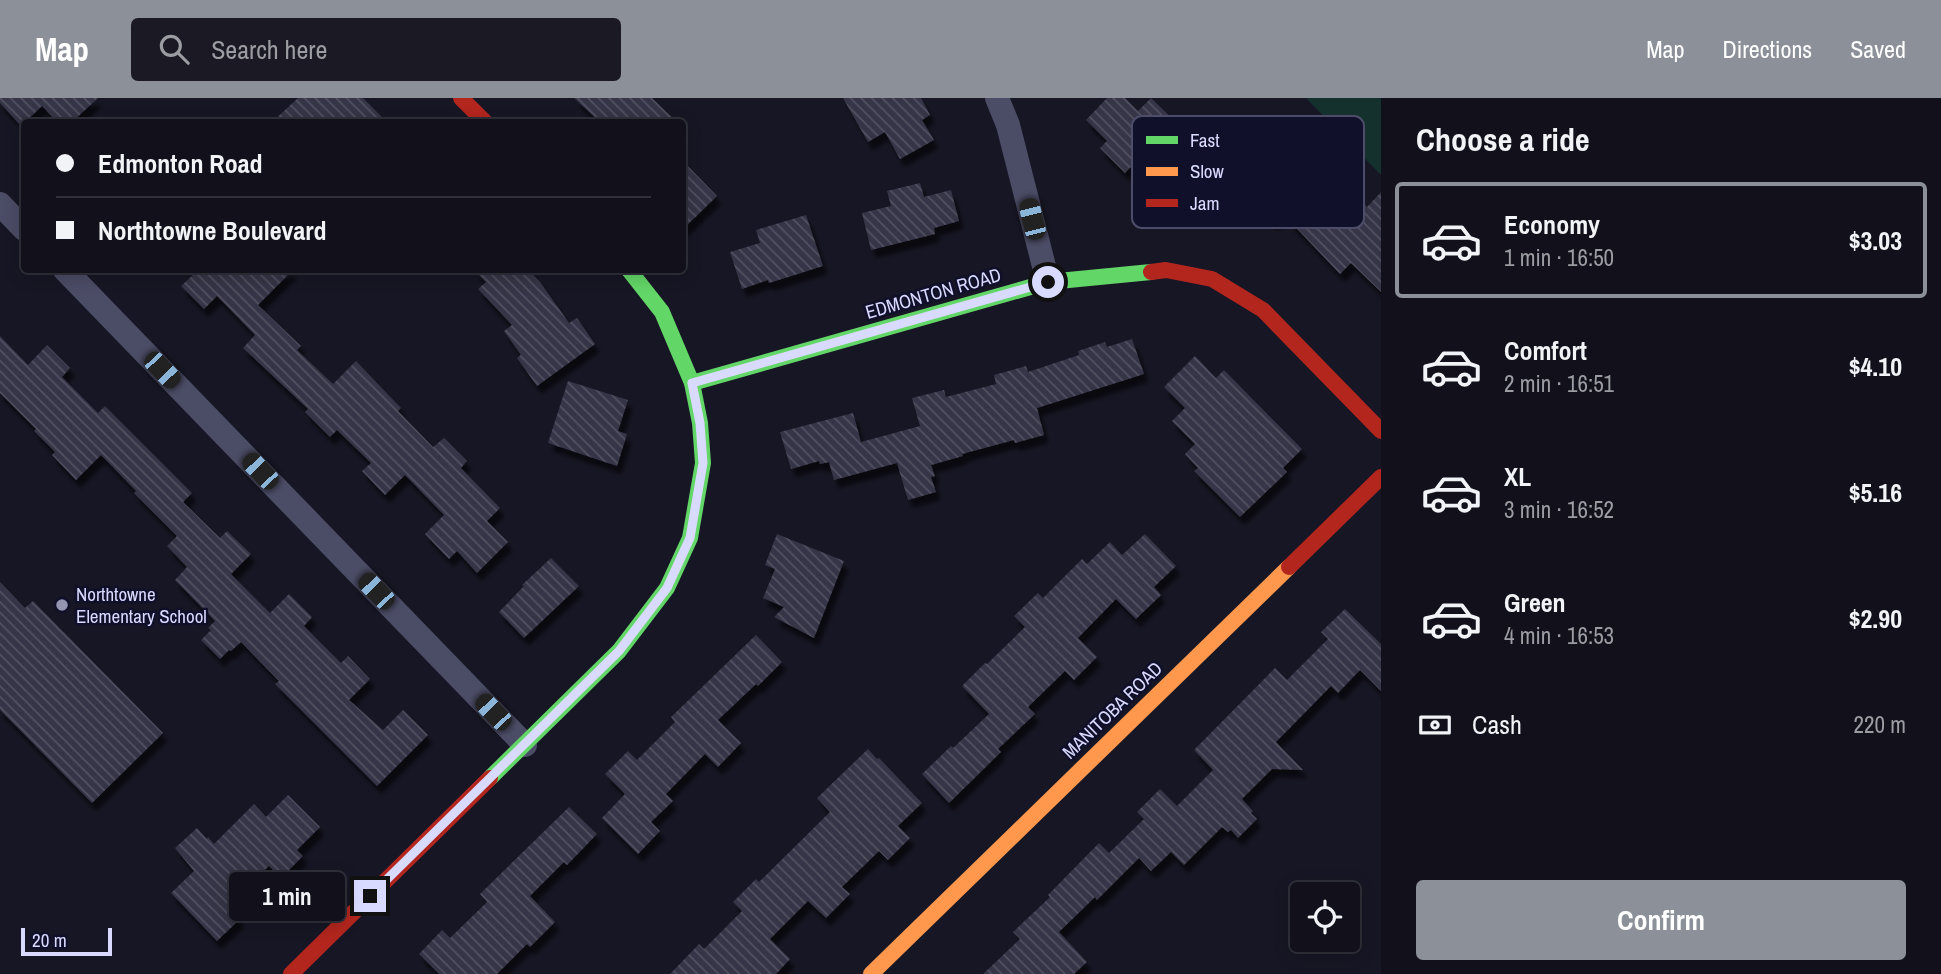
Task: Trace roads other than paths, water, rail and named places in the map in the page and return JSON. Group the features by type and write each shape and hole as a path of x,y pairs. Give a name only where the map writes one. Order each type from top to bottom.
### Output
{"street":[{"path":"461,98 482,119"},
{"path":"998,98 1008,125 1048,282"},
{"path":"0,204 21,226"},
{"name":"EDMONTON ROAD","path":"692,383 1048,282 1166,270 1212,279 1262,310 1381,431"},
{"path":"68,273 525,745"},
{"path":"291,974 619,651 667,588 690,538 703,463 700,423 692,383 677,343 662,312 631,273"},
{"name":"MANITOBA ROAD","path":"871,974 1381,477"}],"place":[{"name":"Northtowne Elementary School","path":"62,605"}]}
